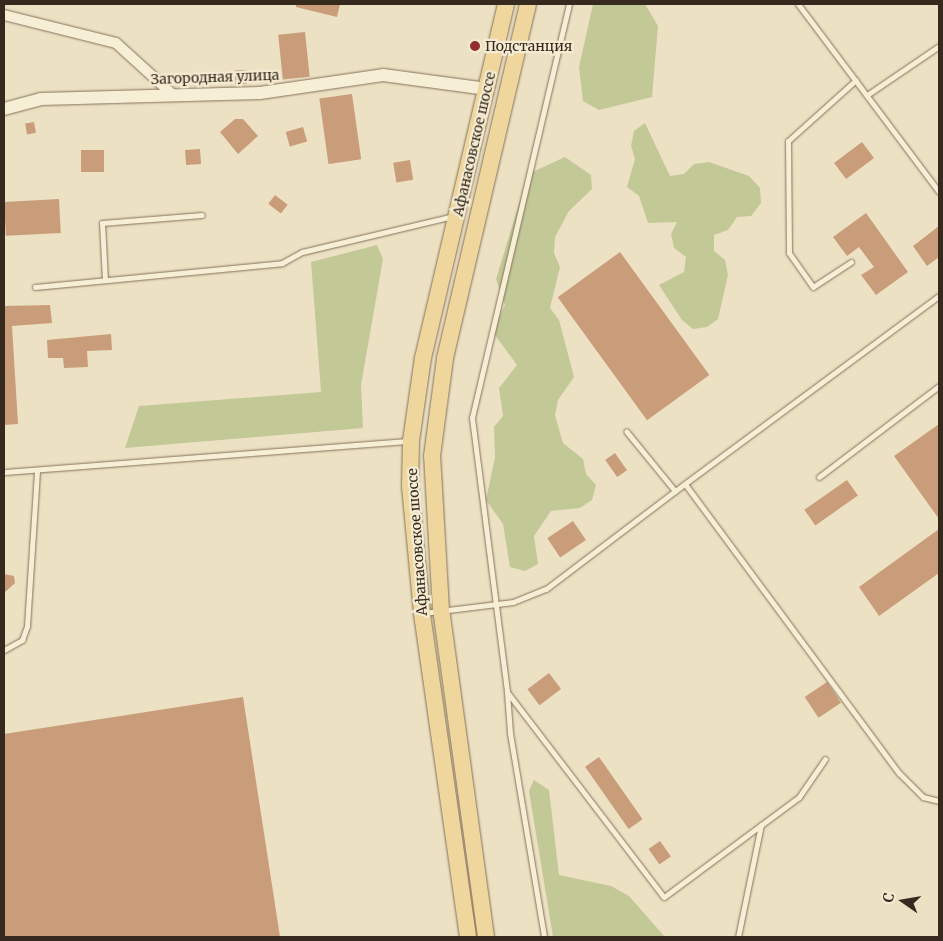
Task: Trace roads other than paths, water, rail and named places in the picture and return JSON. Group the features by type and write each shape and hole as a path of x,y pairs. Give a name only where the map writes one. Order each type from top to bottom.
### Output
{"main road":[{"name":"Афанасовское шоссе","path":"468,937 422,613 410,486 411,441 423,358 506,4"},
{"name":"Афанасовское шоссе","path":"486,937 441,610 433,516 435,414 528,4"}],"street":[{"path":"4,15 116,44 171,93"},
{"name":"Загородная улица","path":"4,109 41,99 171,93 260,93 383,76 487,89"}],"lane":[{"path":"544,937 510,733 499,603 472,418 569,4"},
{"path":"798,4 939,192"},
{"path":"867,95 939,46"},
{"path":"851,262 813,287 789,253 788,141 856,80"},
{"path":"35,287 282,263 302,252 458,214"},
{"path":"105,280 102,223 202,215"},
{"path":"422,613 499,603 546,590 675,491 939,296"},
{"path":"819,477 939,386"},
{"path":"626,431 675,491"},
{"path":"4,472 411,441"},
{"path":"4,650 22,640 28,626 38,470"},
{"path":"685,484 899,773 923,797 939,801"},
{"path":"507,692 664,897 799,798 825,759"},
{"path":"738,937 761,825"}],"place":[{"name":"Подстанция","path":"475,46"}]}
